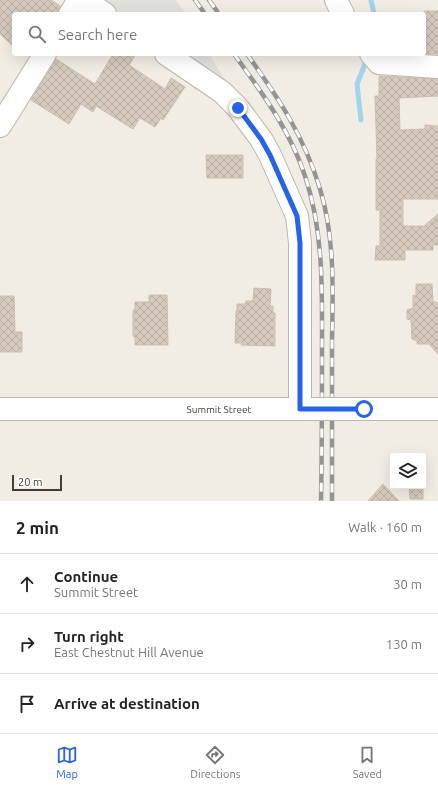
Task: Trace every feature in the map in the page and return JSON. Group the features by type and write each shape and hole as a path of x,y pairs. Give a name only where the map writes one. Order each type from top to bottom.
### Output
{"street":[{"path":"71,12 79,0"},
{"path":"84,0 103,12"},
{"path":"336,0 342,12"},
{"path":"0,126 44,56"},
{"path":"169,56 222,92 238,108 266,147 297,216 300,243 306,409"},
{"path":"375,58 438,67"},
{"name":"Summit Street","path":"0,408 438,409"}],"shaded area":[{"path":"100,0 176,0 185,12 119,12"},
{"path":"186,56 210,56 227,83"}],"building":[{"path":"0,0 51,0 60,6 58,12 12,12 12,45 0,34"},
{"path":"438,11 438,54 426,54 426,12 424,12"},
{"path":"112,56 135,56 129,65 165,89 171,78 185,87 163,120 161,118 155,127 140,118 133,129 96,106 93,112 81,104 69,124 31,100 56,59 95,84"},
{"path":"379,76 438,79 438,96 399,98 400,130 425,129 425,125 438,126 438,199 403,199 403,226 424,226 438,214 438,245 433,245 433,250 405,250 405,260 375,260 376,246 380,246 380,210 376,210 377,159 375,96 379,96"},
{"path":"206,155 243,155 243,178 207,178"},
{"path":"416,284 432,284 433,302 438,304 438,354 429,344 417,344 417,341 412,339 411,320 407,319 407,310 413,308 413,295 416,296"},
{"path":"254,288 271,289 270,306 273,306 273,313 275,313 275,346 241,345 242,343 235,343 237,304 245,304 246,301 253,301"},
{"path":"149,295 167,295 168,345 135,345 135,337 133,336 133,310 135,310 135,302 149,302"},
{"path":"0,296 14,296 15,332 22,332 22,352 0,352"},
{"path":"383,484 399,501 368,501"},
{"path":"409,489 423,489 423,499 410,499"}],"waterway":[{"path":"371,0 374,12"},
{"path":"361,120 357,84 367,59"}],"railway":[{"path":"195,0 204,12"},
{"path":"209,0 218,12"},
{"path":"235,56 274,112 292,143 305,176 316,219 322,284 321,501"},
{"path":"248,56 290,118 314,170 325,208 331,245 333,283 332,501"}],"route":[{"path":"238,108 266,147 297,216 300,243 300,409 364,409"}]}
